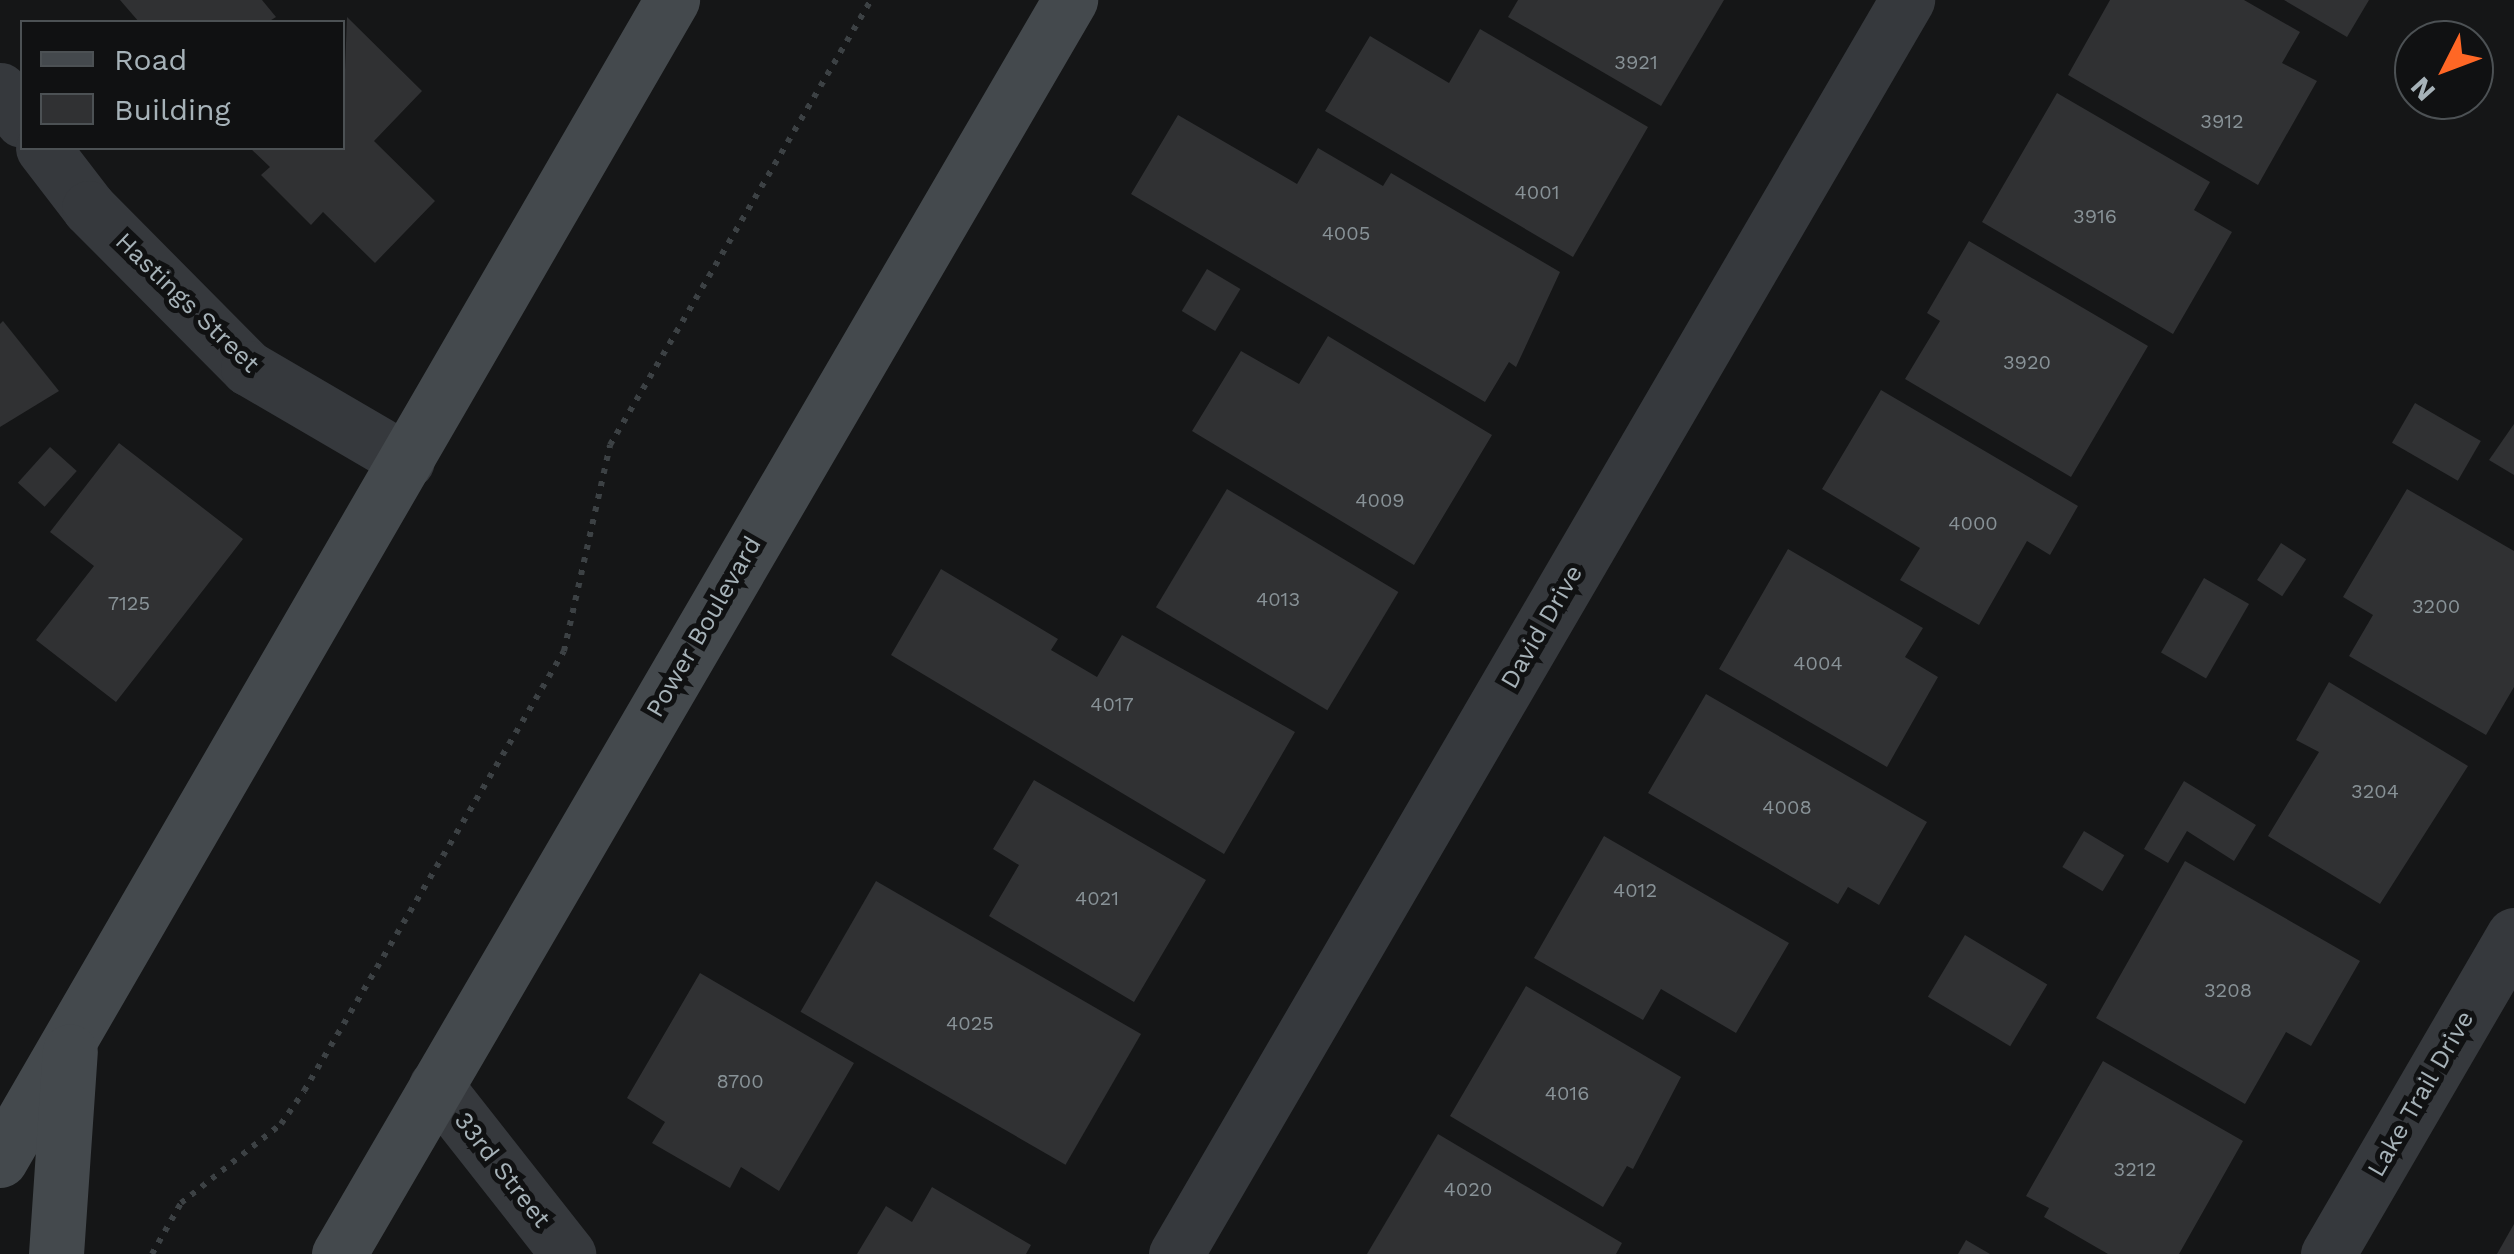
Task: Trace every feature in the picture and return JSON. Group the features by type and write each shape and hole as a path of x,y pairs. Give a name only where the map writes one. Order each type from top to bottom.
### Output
{"main road":[{"path":"0,1160 70,1048 672,0"},
{"name":"Power Boulevard","path":"339,1254 1070,0"},
{"path":"56,1254 70,1048"}],"street":[{"name":"David Drive","path":"1176,1254 1907,0"},
{"path":"0,90 20,117"},
{"name":"Hastings Street","path":"46,150 89,208 248,368 407,461"},
{"name":"Lake Trail Drive","path":"2328,1254 2514,934"},
{"name":"33rd Street","path":"436,1086 568,1254"}],"path":[{"path":"152,1254 181,1203 281,1124 304,1092 564,651 610,444 871,0"}],"building":[{"path":"120,0 262,0 276,17 271,20 137,20"},
{"path":"1518,0 1724,0 1661,106 1508,17"},
{"path":"2110,0 2244,0 2300,32 2282,63 2317,81 2258,185 2068,75"},
{"path":"2284,0 2369,0 2347,37"},
{"path":"347,17 422,91 374,141 435,201 375,263 323,212 311,225 261,175 270,167 252,150 345,150"},
{"path":"1480,29 1648,127 1573,257 1325,111 1370,36 1449,83"},
{"path":"2057,93 2210,182 2194,210 2232,232 2173,334 1982,222"},
{"path":"1178,115 1297,184 1318,148 1383,186 1391,173 1560,272 1516,367 1509,362 1485,402 1131,194"},
{"path":"1969,241 2148,346 2071,477 1905,379 1940,321 1927,313"},
{"path":"1207,269 1240,289 1215,331 1182,311"},
{"path":"3,321 59,391 0,427 0,324"},
{"path":"1328,336 1492,435 1414,565 1192,431 1241,351 1299,384"},
{"path":"1881,390 2078,506 2050,555 2027,541 1979,625 1900,580 1920,548 1822,489"},
{"path":"2415,403 2481,441 2458,481 2392,443"},
{"path":"2514,424 2514,475 2489,460"},
{"path":"119,443 243,539 116,702 36,640 94,566 50,532"},
{"path":"50,447 77,471 45,507 18,483"},
{"path":"1227,489 1398,592 1327,710 1156,607"},
{"path":"2407,489 2514,551 2514,687 2486,735 2349,656 2373,615 2343,597"},
{"path":"2281,543 2306,559 2282,596 2257,580"},
{"path":"1788,549 1923,628 1905,657 1938,677 1887,767 1719,669"},
{"path":"941,569 1058,639 1051,650 1097,677 1122,635 1295,732 1224,854 891,655"},
{"path":"2204,578 2249,604 2206,678 2161,652"},
{"path":"2329,682 2468,766 2380,904 2268,836 2319,752 2296,740"},
{"path":"1706,694 1927,822 1879,905 1848,887 1838,904 1648,793"},
{"path":"1034,780 1206,880 1134,1002 989,916 1019,865 993,849"},
{"path":"2184,781 2256,825 2234,861 2187,831 2168,863 2144,849"},
{"path":"2084,831 2124,855 2103,891 2062,867"},
{"path":"1604,836 1789,943 1736,1033 1661,989 1643,1020 1534,958"},
{"path":"2185,861 2360,961 2311,1046 2286,1032 2245,1104 2096,1018"},
{"path":"876,881 1141,1034 1066,1165 801,1012"},
{"path":"1965,935 2047,984 2010,1046 1928,997"},
{"path":"700,973 854,1063 779,1191 741,1167 730,1188 652,1143 665,1122 627,1098"},
{"path":"1526,986 1681,1077 1633,1169 1627,1166 1603,1207 1450,1116"},
{"path":"2103,1061 2243,1141 2179,1254 2108,1254 2044,1217 2049,1208 2026,1196"},
{"path":"1438,1134 1622,1243 1616,1254 1367,1254"},
{"path":"932,1187 1031,1245 1026,1254 857,1254 886,1206 912,1222"},
{"path":"2514,1224 2514,1254 2497,1254"},
{"path":"1966,1240 1990,1254 1958,1254"}]}
